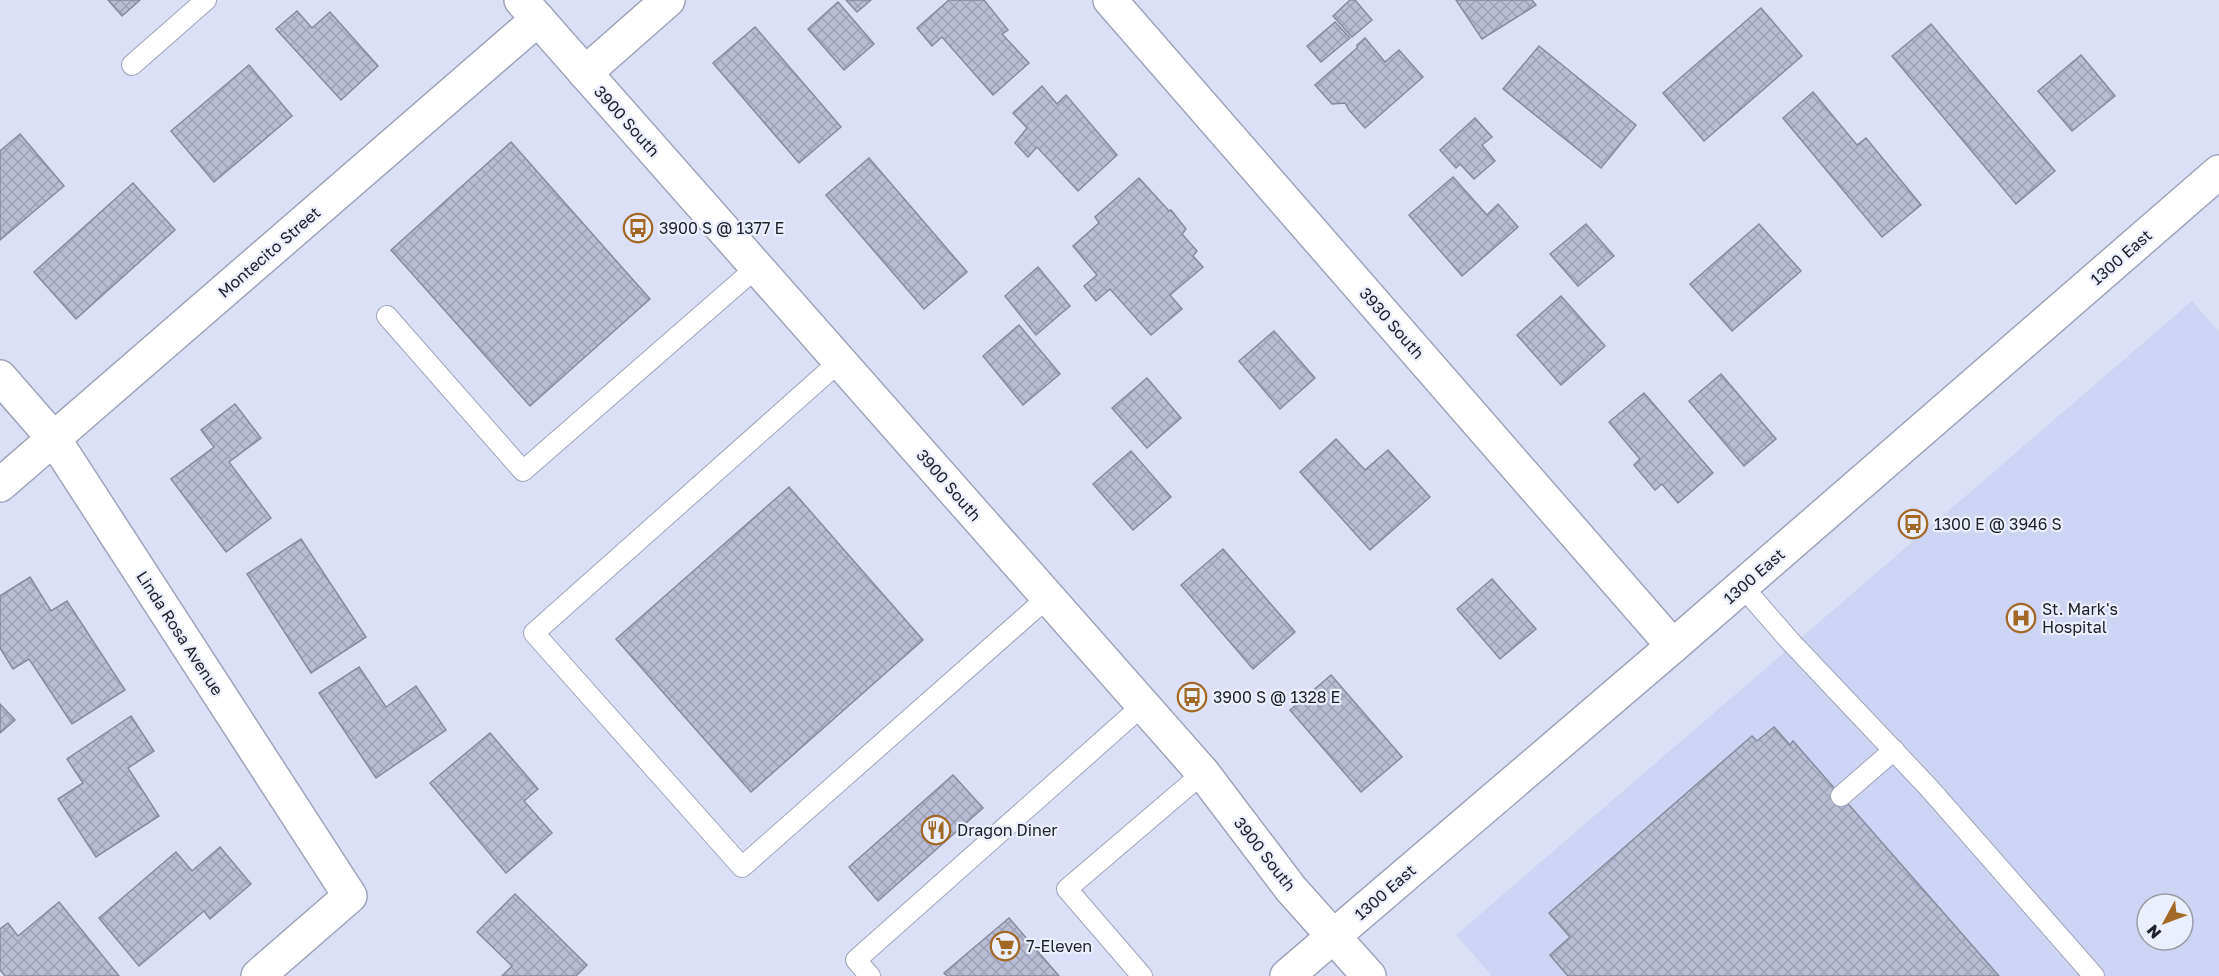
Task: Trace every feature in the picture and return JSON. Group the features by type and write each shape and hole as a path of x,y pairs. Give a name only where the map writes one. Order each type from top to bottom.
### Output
{"main road":[{"path":"585,73 668,0"},
{"name":"3930 South","path":"1110,0 1673,646"},
{"name":"3900 South","path":"530,10 1203,773 1291,889 1369,976"},
{"name":"Montecito Street","path":"0,485 530,10"},
{"name":"1300 East","path":"1287,976 1673,646 2219,172"},
{"name":"Linda Rosa Avenue","path":"0,377 54,439 350,896 258,976"}],"lane":[{"path":"132,65 206,0"},
{"path":"387,316 523,471 757,267"},
{"path":"840,361 534,633 742,867 1048,597"},
{"path":"1742,586 1790,641 1894,750 2094,976"},
{"path":"870,976 856,960 1143,705"},
{"path":"1841,796 1894,750"},
{"path":"1142,976 1067,889 1203,773"}],"shaded area":[{"name":"St. Mark's Hospital","path":"2192,301 2219,332 2219,976 1492,976 1456,935"}],"building":[{"path":"108,0 140,0 122,16"},
{"path":"846,0 871,0 857,12"},
{"path":"949,0 984,0 1008,30 1002,34 1029,63 993,95 942,37 932,46 917,28"},
{"path":"1350,0 1355,0 1372,20 1352,37 1333,16"},
{"path":"1456,0 1532,0 1536,5 1482,39"},
{"path":"838,2 874,44 844,70 808,29"},
{"path":"1761,8 1802,56 1704,141 1663,93"},
{"path":"297,11 312,28 330,12 378,66 341,100 276,29"},
{"path":"1335,22 1350,38 1321,62 1307,46"},
{"path":"1931,24 2055,171 2016,204 1892,56"},
{"path":"755,27 841,127 799,163 713,63"},
{"path":"1365,38 1385,62 1399,50 1423,77 1365,128 1345,103 1332,104 1315,85 1357,48 1357,45"},
{"path":"1539,46 1636,125 1601,168 1503,89"},
{"path":"2081,55 2115,96 2072,131 2038,91"},
{"path":"249,65 292,116 214,182 171,131"},
{"path":"1042,86 1057,104 1066,95 1117,155 1078,191 1037,147 1028,157 1015,143 1027,128 1013,113"},
{"path":"1813,92 1857,145 1866,138 1921,205 1882,237 1783,118"},
{"path":"1475,118 1492,137 1482,145 1495,161 1474,179 1460,164 1456,168 1440,150"},
{"path":"20,134 64,186 0,240 0,151"},
{"path":"511,142 650,299 530,406 391,250"},
{"path":"869,158 967,272 924,309 826,195"},
{"path":"1453,177 1487,215 1498,204 1518,227 1462,276 1409,215"},
{"path":"1139,178 1169,211 1171,210 1186,229 1182,234 1197,251 1193,256 1203,267 1170,295 1182,309 1151,335 1110,289 1096,301 1084,286 1097,275 1073,246 1099,223 1095,217"},
{"path":"133,183 175,230 76,319 34,272"},
{"path":"1586,224 1614,256 1578,286 1550,254"},
{"path":"1759,224 1801,271 1732,331 1690,284"},
{"path":"1038,267 1070,306 1036,335 1005,296"},
{"path":"1561,296 1605,346 1561,385 1517,335"},
{"path":"1019,325 1060,374 1023,405 983,356"},
{"path":"1274,331 1315,378 1280,409 1239,361"},
{"path":"1721,374 1776,439 1744,466 1689,401"},
{"path":"1147,378 1181,418 1147,448 1112,408"},
{"path":"1644,393 1713,473 1678,503 1662,484 1655,490 1634,465 1640,459 1609,422"},
{"path":"235,404 261,438 229,462 271,518 226,552 171,479 214,447 201,430"},
{"path":"1336,439 1365,470 1388,450 1430,497 1370,550 1300,472"},
{"path":"1131,451 1171,497 1133,530 1093,484"},
{"path":"789,487 923,640 751,792 616,639"},
{"path":"301,539 366,637 311,673 247,574"},
{"path":"1223,549 1295,632 1253,669 1181,585"},
{"path":"30,577 51,611 67,601 125,690 72,724 29,659 13,669 0,648 0,596"},
{"path":"1492,579 1536,629 1500,659 1457,609"},
{"path":"359,667 386,707 416,686 446,730 376,778 319,693"},
{"path":"1331,675 1402,757 1361,792 1290,710"},
{"path":"0,704 15,720 0,733"},
{"path":"131,716 154,751 128,768 159,816 96,857 58,799 83,783 67,759"},
{"path":"1774,727 1790,745 1793,741 1999,976 1568,976 1550,955 1570,937 1549,913 1752,736 1757,741"},
{"path":"490,733 538,789 524,801 552,833 506,873 430,783"},
{"path":"953,775 983,808 878,901 849,867"},
{"path":"220,847 251,884 210,919 204,911 139,966 99,918 176,852 192,871"},
{"path":"515,894 587,965 576,976 502,976 512,966 477,932"},
{"path":"59,902 119,976 5,976 0,970 0,929 8,923 18,936"},
{"name":"7-Eleven","path":"1009,918 1059,976 947,976 944,973"}],"place":[{"name":"3900 S @ 1377 E","path":"638,228"},
{"name":"1300 E @ 3946 S","path":"1913,524"},
{"name":"St. Mark's Hospital","path":"2021,618"},
{"name":"3900 S @ 1328 E","path":"1192,697"},
{"name":"Dragon Diner","path":"936,830"},
{"name":"7-Eleven","path":"1005,946"}]}
